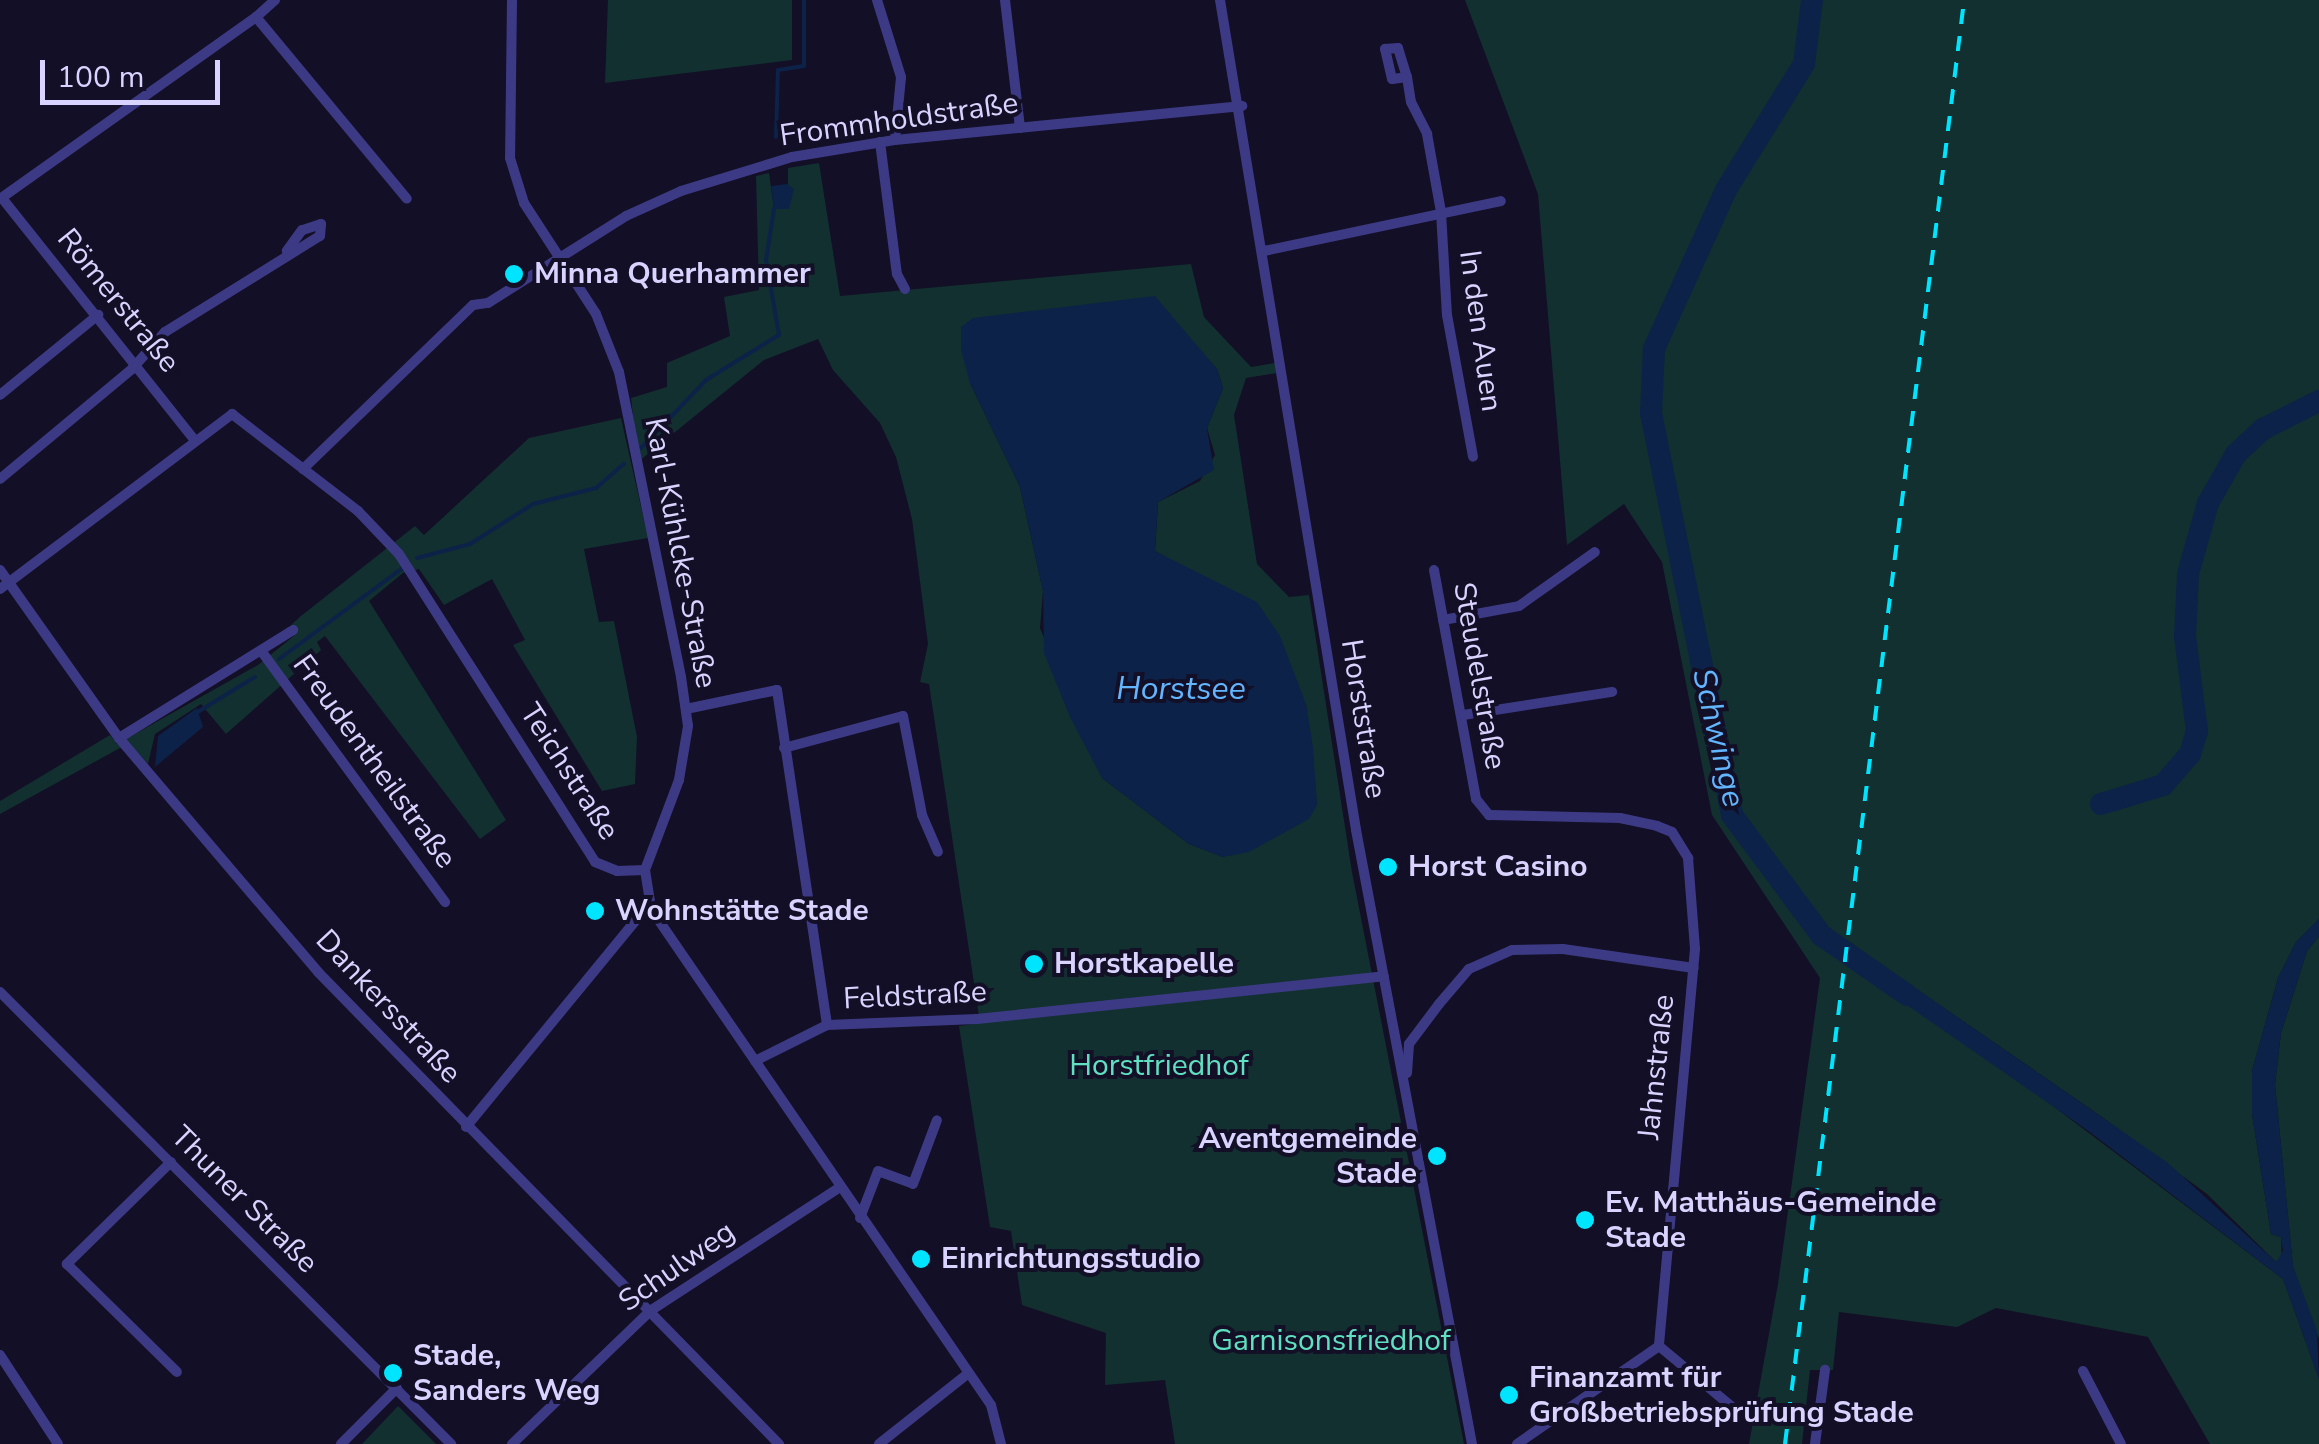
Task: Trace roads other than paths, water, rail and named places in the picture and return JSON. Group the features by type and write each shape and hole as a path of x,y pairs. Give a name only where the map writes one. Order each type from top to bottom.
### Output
{"street":[{"path":"1,198 275,0"},
{"name":"Karl-Kühlcke-Straße","path":"512,0 510,158 524,204 596,314 619,372 686,708 679,780 645,870"},
{"path":"876,0 901,77 895,140"},
{"path":"1005,0 1020,128"},
{"name":"Horststraße","path":"1220,0 1242,106 1384,976 1472,1444"},
{"path":"256,17 406,198"},
{"name":"In den Auen","path":"1407,78 1427,134 1441,212 1447,315 1472,457"},
{"name":"Frommholdstraße","path":"302,470 473,306 488,303 558,253 681,191 792,157 880,142 1242,106"},
{"path":"880,142 897,274 905,289"},
{"name":"Römerstraße","path":"1,198 136,360 192,438"},
{"name":"In den Auen","path":"1264,251 1501,201"},
{"path":"0,479 182,320 288,251"},
{"path":"0,395 98,314"},
{"name":"Teichstraße","path":"192,438 232,414 399,554 595,862 617,871 645,870"},
{"path":"3,587 192,438"},
{"path":"1443,620 1519,606 1595,552"},
{"name":"Dankersstraße","path":"0,570 3,587 119,738 318,972 779,1444"},
{"name":"Steudelstraße","path":"1434,570 1444,650 1464,716 1476,799 1489,814 1620,818 1672,832 1688,858 1697,912"},
{"path":"119,738 293,630"},
{"name":"Freudentheilstraße","path":"262,652 445,902"},
{"path":"686,708 777,690 827,1025"},
{"path":"1464,716 1612,692"},
{"path":"784,748 903,716 922,815 938,852"},
{"path":"645,870 650,904 966,1375 991,1405 1001,1444"},
{"path":"466,1126 650,904"},
{"name":"Jahnstraße","path":"1659,1346 1697,912"},
{"path":"1406,1094 1409,1044 1469,969 1512,950 1563,949 1694,968"},
{"name":"Feldstraße","path":"755,1061 827,1025 977,1019 1384,976"},
{"name":"Thuner Straße","path":"0,992 452,1444"},
{"path":"860,1218 878,1171 913,1184 937,1120"},
{"path":"171,1162 68,1264 177,1372"},
{"name":"Schulweg","path":"512,1444 650,1311 839,1188"},
{"path":"1523,1442 1659,1346 1737,1411"},
{"path":"0,1355 58,1444"},
{"path":"1816,1444 1826,1370"},
{"path":"2083,1371 2121,1444"},
{"path":"879,1444 966,1375"},
{"path":"341,1444 397,1388"}],"water":[{"path":"787,184 794,189 789,209 774,209 771,186"},
{"name":"Horstsee","path":"1155,296 1217,369 1223,388 1207,428 1214,470 1158,502 1155,551 1257,602 1280,636 1306,704 1313,747 1317,805 1309,819 1249,852 1223,857 1189,844 1102,778 1070,717 1044,653 1043,591 1020,487 970,383 961,350 961,327 973,318"},
{"path":"197,708 203,727 155,767 158,736"},
{"path":"2319,919 2319,936 2307,951 2281,1033 2275,1085 2293,1266 2317,1331 2319,1379 2283,1279 2087,1130 1878,985 1885,967 2168,1163 2276,1262 2283,1251 2281,1237 2271,1234 2252,1114 2252,1071 2278,978 2296,942"}],"waterway":[{"path":"776,137 778,70 804,66 804,0"},
{"name":"Schwinge","path":"1812,0 1804,64 1726,190 1654,349 1651,413 1732,815 1821,935 1907,995"},
{"path":"641,448 706,380 779,335 766,260 774,209"},
{"path":"2101,804 2163,785 2190,754 2197,731 2185,636 2188,574 2208,503 2236,454 2263,429 2319,401"},
{"path":"417,558 470,544 533,504 596,488 624,464"},
{"path":"279,659 404,567"},
{"path":"196,713 255,677"}],"railway":[{"path":"1785,1444 1964,0"}],"place":[{"name":"Minna Querhammer","path":"514,274"},
{"name":"Horst Casino","path":"1388,867"},
{"name":"Wohnstätte Stade","path":"595,911"},
{"name":"Horstkapelle","path":"1034,964"},
{"name":"Aventgemeinde Stade","path":"1437,1156"},
{"name":"Ev. Matthäus-Gemeinde Stade","path":"1585,1220"},
{"name":"Einrichtungsstudio","path":"921,1259"},
{"name":"Stade, Sanders Weg","path":"393,1373"},
{"name":"Finanzamt für Großbetriebsprüfung Stade","path":"1509,1395"}],"park label":[{"name":"Horstfriedhof","path":"1159,1066"},
{"name":"Garnisonsfriedhof","path":"1331,1341"}]}
